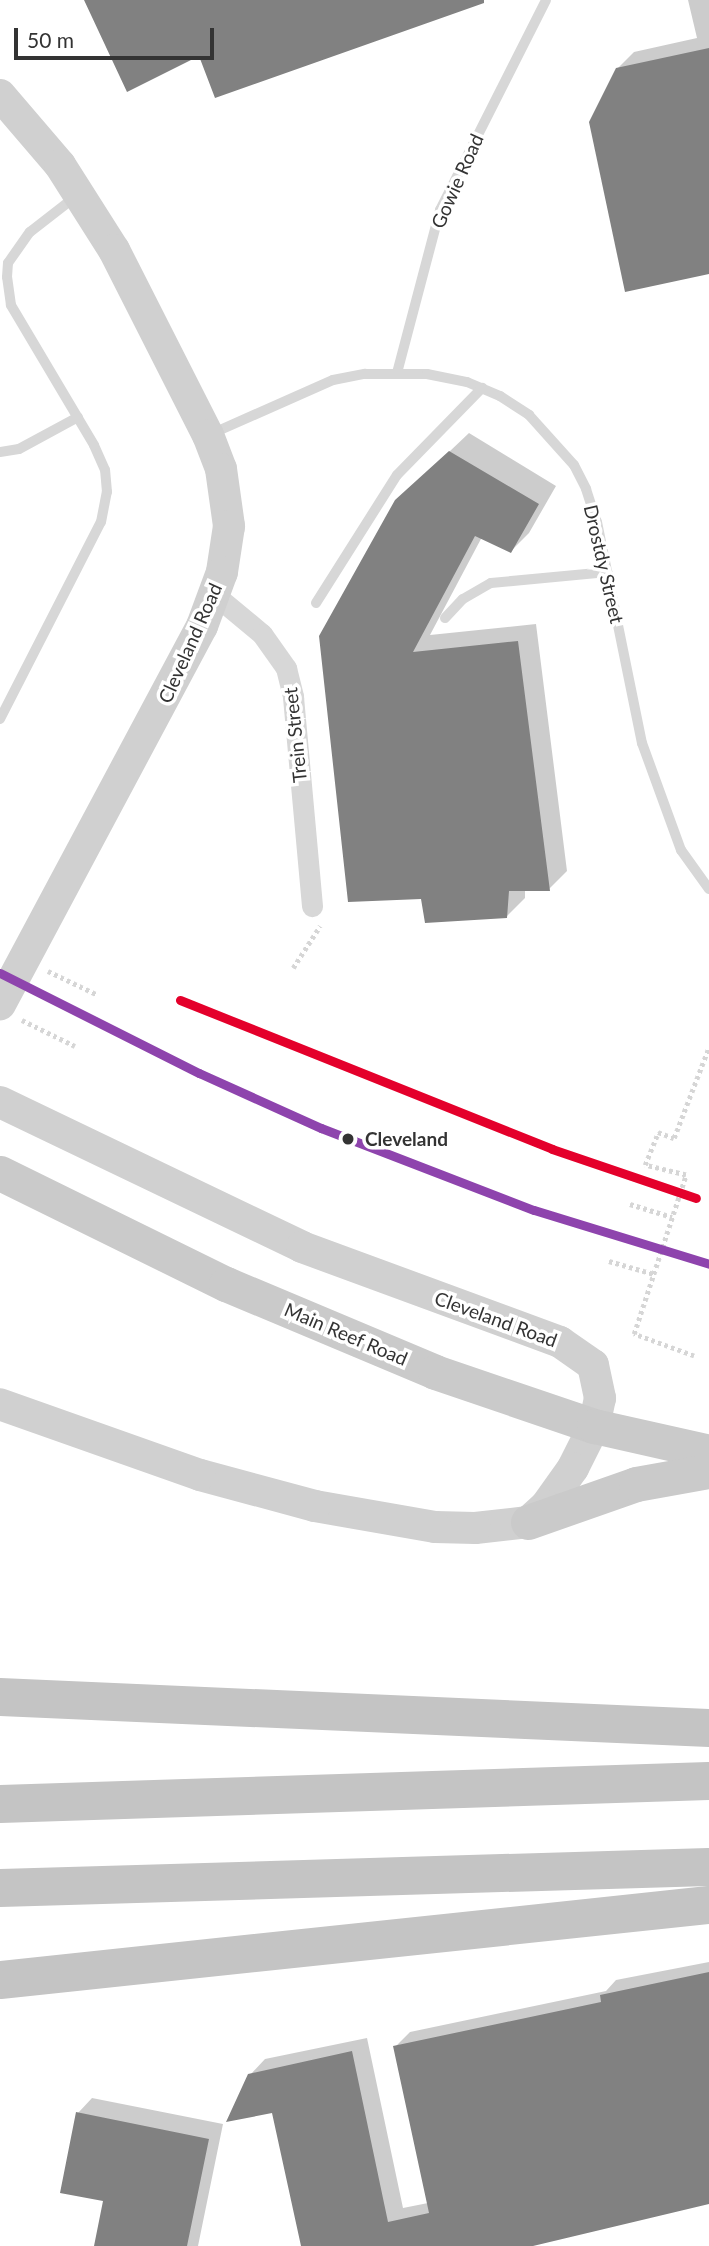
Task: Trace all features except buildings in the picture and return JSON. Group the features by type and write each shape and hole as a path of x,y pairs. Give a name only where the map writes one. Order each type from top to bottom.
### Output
{"highway":[{"path":"0,1698 709,1728"},
{"path":"0,1804 709,1781"},
{"path":"0,1888 709,1867"},
{"path":"0,1980 709,1905"}],"main road":[{"name":"Main Reef Road","path":"0,1173 226,1284 435,1371 594,1426 709,1452"},
{"path":"528,1521 636,1484 709,1471"}],"street":[{"name":"Cleveland Road","path":"0,95 80,193 208,435 221,469 229,526 228,550 215,595 170,691 25,959 6,1010"},
{"name":"Trein Street","path":"215,595 262,634 286,668 293,697 312,906"},
{"name":"Cleveland Road","path":"0,1102 302,1247 560,1342 593,1365 598,1377 594,1426 561,1490 528,1521"},
{"path":"0,1404 200,1475 315,1506 435,1527 528,1521"}],"lane":[{"name":"Gowie Road","path":"397,373 440,210 546,0"},
{"path":"0,719 101,522 107,492 105,470 78,417 11,305 8,277 8,263 30,232 80,193"},
{"name":"Drostdy Street","path":"208,435 332,380 397,373 427,374 482,388 529,415 574,465 597,522 642,743 662,808 681,850 709,889"},
{"path":"316,603 397,475 482,388"},
{"path":"0,452 19,449 78,417"},
{"path":"445,618 463,599 491,583 607,572"}],"path":[{"path":"293,968 321,930 312,906"},
{"path":"25,959 97,995"},
{"path":"6,1010 75,1046"},
{"path":"694,1356 634,1334 686,1175 645,1165 658,1132 674,1138 709,1047"},
{"path":"630,1204 672,1217"},
{"path":"609,1261 654,1274"}],"transit line":[{"path":"0,973 199,1073 321,1128 534,1210 709,1264"},
{"path":"180,1000 552,1149 696,1198"}],"place":[{"name":"Cleveland","path":"348,1139"}]}
